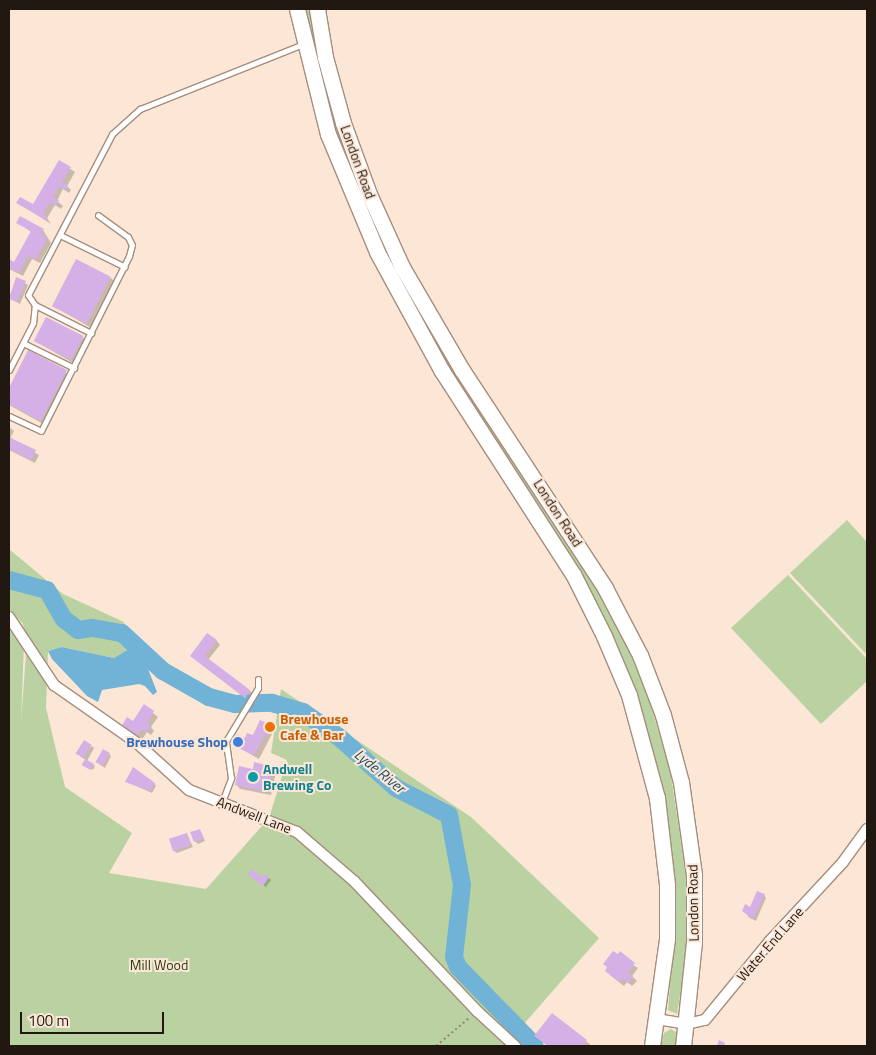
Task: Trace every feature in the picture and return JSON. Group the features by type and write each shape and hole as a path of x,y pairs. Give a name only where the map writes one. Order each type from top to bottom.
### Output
{"main road":[{"name":"London Road","path":"296,9 320,108 342,172 396,290 442,371 573,574 604,636 629,696 651,773 665,858 667,939 652,1046"},
{"name":"London Road","path":"316,9 325,57 343,123 369,194 402,267 462,370 587,557 627,628 653,688 679,774 691,845 695,927 687,1024 683,1046"}],"street":[{"name":"Andwell Lane","path":"9,618 54,685 137,743 189,790 297,832 354,881 477,1011 515,1046"},
{"name":"Water End Lane","path":"687,1024 705,1020 715,1010 768,942 815,894 867,829"},
{"path":"656,1019 687,1024"}],"lane":[{"path":"91,333 35,305 28,296 104,146 124,120 163,99 303,44"},
{"path":"9,416 41,431 124,267 132,242 98,215"},
{"path":"60,236 124,267"},
{"path":"9,370 33,323 35,305"},
{"path":"22,343 74,368"},
{"path":"221,803 231,778 226,741 239,715 251,697 258,679"}],"path":[{"path":"436,1046 477,1011"}],"green space":[{"path":"301,9 311,9 366,200 582,558 625,639 645,686 670,769 686,875 687,952 677,1014 668,1010 673,944 640,713 511,468 400,290 341,157"},
{"path":"847,520 867,542 867,655 790,573"},
{"name":"Mill Wood","path":"9,549 63,594 124,622 128,650 114,658 63,647 48,651 46,708 65,787 132,833 109,873 206,889 269,818 287,760 271,753 281,689 471,817 599,938 516,1033 532,1046 9,1046 9,626 25,641 23,624 9,609","holes":["24,644 26,653 21,722"]},
{"path":"788,575 867,659 867,681 821,724 731,628"},
{"path":"671,1029 677,1033 677,1046 661,1046 664,1033"}],"water":[{"path":"62,647 114,658 129,649 148,669 157,692 153,695 145,686 139,684 102,690 98,702 87,696 52,659 48,651"}],"building":[{"path":"59,160 71,167 62,182 68,185 65,190 59,186 53,197 59,200 56,206 50,202 43,214 48,217 46,220 16,203 20,197 33,204"},
{"path":"20,216 44,229 41,234 48,238 35,260 28,256 19,273 9,268 9,259 14,262 31,231 16,223"},
{"path":"76,259 111,277 87,324 52,306"},
{"path":"16,277 26,281 17,302 9,299"},
{"path":"46,317 83,336 71,360 34,341"},
{"path":"28,350 67,370 41,421 9,404 9,388"},
{"path":"9,437 36,450 31,460 9,449"},
{"path":"207,633 217,640 205,656 250,690 245,698 190,656"},
{"path":"144,704 154,711 147,723 151,726 147,732 142,729 136,738 121,727 127,717 133,721"},
{"path":"260,720 271,725 254,755 232,745 237,734 245,738 247,733 253,735"},
{"path":"84,740 92,745 83,758 76,754"},
{"path":"103,749 110,753 102,766 96,762"},
{"path":"85,759 94,764 90,770 82,765"},
{"name":"Andwell Brewing Co","path":"254,762 273,767 267,792 235,785 239,766 253,769"},
{"path":"133,767 155,783 150,791 125,782"},
{"path":"200,829 204,839 194,842 190,832"},
{"path":"187,833 191,845 173,851 169,839"},
{"path":"251,869 262,877 265,874 269,877 263,886 248,875"},
{"path":"757,891 765,894 753,919 742,911 745,904 750,907"},
{"path":"613,951 618,954 620,951 635,963 628,972 633,976 628,983 622,979 619,982 605,971 607,967 603,964"},
{"path":"552,1013 587,1040 582,1046 548,1046 534,1036"},
{"path":"719,1040 725,1043 724,1046 717,1046"}],"waterway":[{"name":"Lyde River","path":"9,580 47,590 64,619 78,630 93,628 122,633 163,671 209,697 235,704 272,703 303,712 339,737 396,788 449,815 462,885 454,957 458,967 535,1046"}],"place":[{"name":"Brewhouse Cafe & Bar","path":"270,727"},
{"name":"Brewhouse Shop","path":"238,742"},
{"name":"Andwell Brewing Co","path":"253,777"}]}
